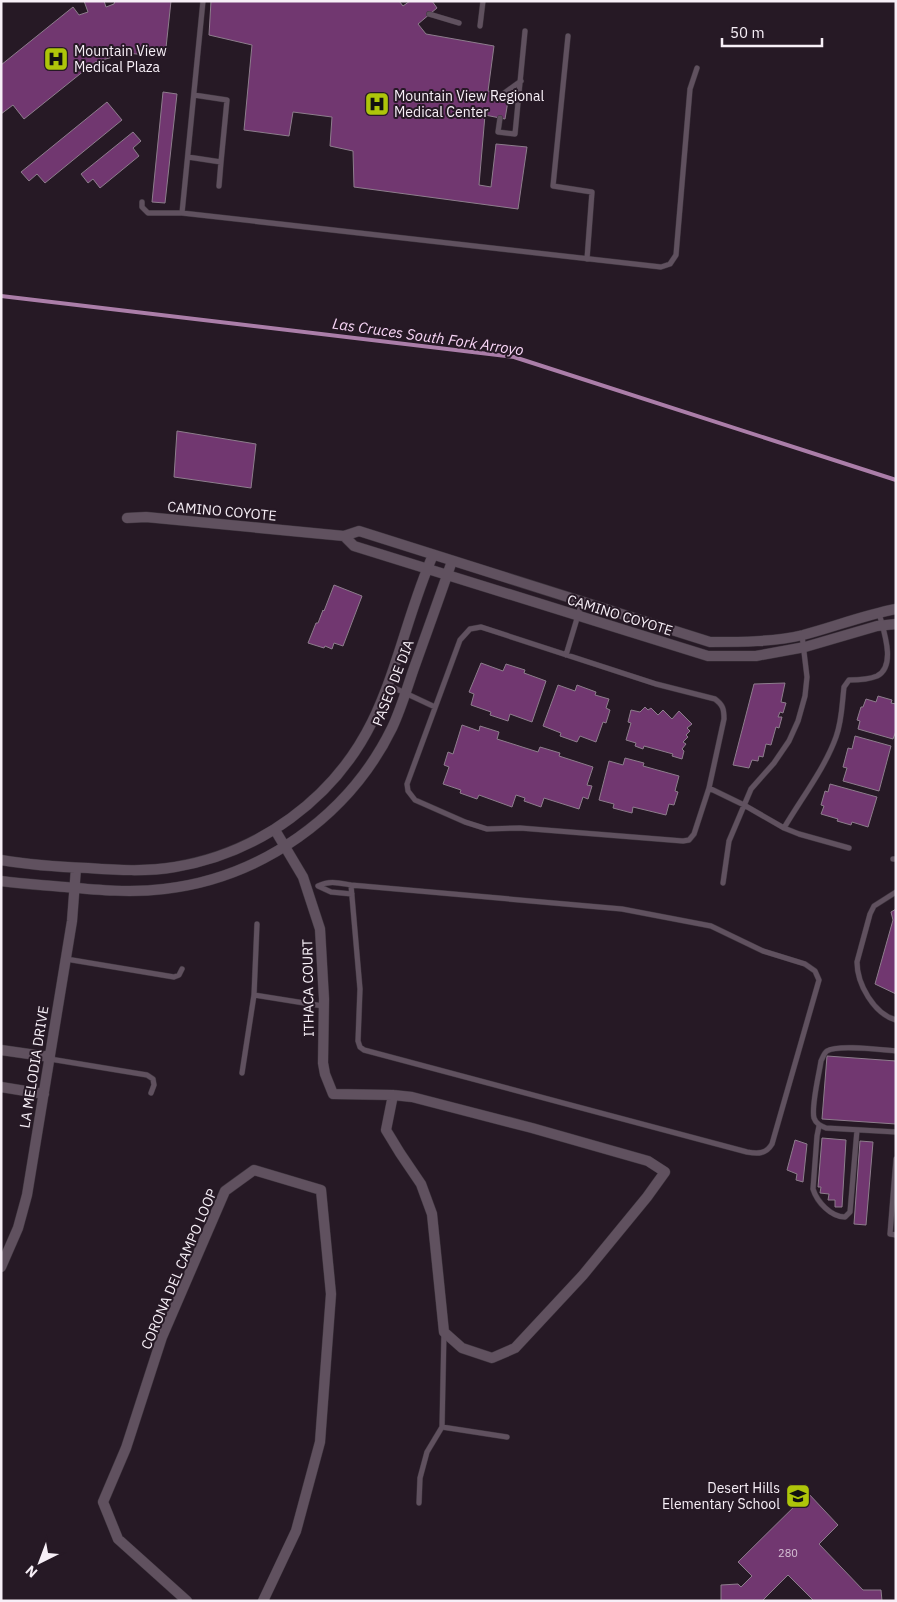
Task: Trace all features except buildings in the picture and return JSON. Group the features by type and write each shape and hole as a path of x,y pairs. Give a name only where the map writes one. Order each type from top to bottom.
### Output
{"street":[{"name":"CAMINO COYOTE","path":"128,518 146,517 344,536 358,531 710,642 753,642 802,635 878,612 896,609"},
{"name":"CAMINO COYOTE","path":"344,536 354,546 708,656 756,656 805,647 896,624"},
{"name":"PASEO DE DIA","path":"1,860 76,868 142,871 174,867 231,852 274,830 314,800 332,782 349,760 372,723 388,685 433,555"},
{"name":"PASEO DE DIA","path":"1,881 75,888 142,891 189,885 240,870 286,846 323,818 357,782 385,742 399,712 452,561"},
{"name":"ITHACA COURT","path":"274,830 286,846 303,878 320,929 324,1006 323,1064 325,1074 334,1094 394,1095"},
{"name":"LA MELODIA DRIVE","path":"3,1261 18,1228 27,1195 66,959 76,868"},
{"path":"1,1050 49,1058"},
{"path":"1,1087 44,1094"},
{"path":"394,1095 412,1097 648,1161 665,1172 647,1197 582,1275 516,1348 492,1358 462,1348 444,1332 432,1214 422,1184 400,1154 386,1130 394,1095"},
{"name":"CORONA DEL CAMPO LOOP","path":"187,1601 118,1539 103,1502 126,1448 162,1337 225,1191 254,1170 321,1190 331,1294 320,1442 296,1531 263,1601"}],"lane":[{"path":"182,214 203,1"},
{"path":"480,26 483,1"},
{"path":"429,14 459,23"},
{"path":"500,118 498,132 515,134 525,31"},
{"path":"568,36 553,186 592,192 588,259"},
{"path":"142,202 142,207 148,213 182,214 661,268 670,264 676,255 690,89 697,68"},
{"path":"503,94 521,81"},
{"path":"194,95 227,100 219,186"},
{"path":"188,157 221,162"},
{"path":"566,655 582,602"},
{"path":"784,828 825,761 836,737 842,716 844,687 846,683 849,680 876,676 887,665 888,649 878,612"},
{"path":"481,627 656,684 715,698 722,704 724,719 709,788 694,834 684,841 520,828 486,829 415,800 408,790 407,784 435,708 460,640 470,629 481,627"},
{"path":"723,883 729,841 751,789 774,763 789,741 798,722 805,696 807,677 805,647 802,635"},
{"path":"388,685 435,708"},
{"path":"709,788 784,828 849,848"},
{"path":"306,887 318,886 333,881 351,885 622,909 711,926 763,951 805,964 818,974 819,980 772,1144 764,1152 757,1154 747,1152 364,1050 358,1041 360,989 351,885"},
{"path":"318,886 332,892 352,894"},
{"path":"896,892 874,906 870,914 857,962 857,970 864,989 875,1006 889,1018 896,1020"},
{"path":"242,1073 254,994 257,924"},
{"path":"66,959 174,977 179,975 182,970"},
{"path":"254,994 324,1006"},
{"path":"896,1051 848,1048 828,1050 821,1061 814,1110 814,1120 819,1126 896,1132"},
{"path":"49,1058 147,1075 153,1079 154,1085 151,1093"},
{"path":"819,1126 813,1188 822,1204 838,1217 845,1217 850,1212 857,1130"},
{"path":"896,1159 890,1234 896,1235"},
{"path":"419,1503 420,1478 427,1452 442,1427 444,1332"},
{"path":"442,1427 507,1437"}],"waterway":[{"name":"Las Cruces South Fork Arroyo","path":"1,296 514,357 896,480"}],"place":[{"name":"Mountain View Medical Plaza","path":"56,59"},
{"name":"Mountain View Regional Medical Center","path":"377,104"},
{"name":"Desert Hills Elementary School","path":"798,1496"}]}
